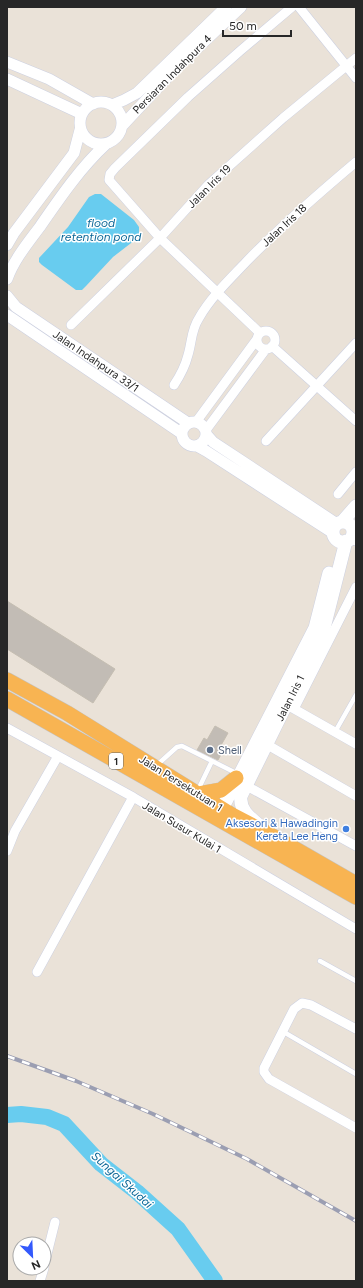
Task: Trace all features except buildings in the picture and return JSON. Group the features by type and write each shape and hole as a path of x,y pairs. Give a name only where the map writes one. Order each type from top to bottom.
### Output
{"highway":[{"name":"Jalan Persekutuan 1","path":"7,680 67,713 198,793 223,816 276,838 356,884"},
{"name":"Jalan Persekutuan 1","path":"7,699 223,816 356,897"},
{"path":"198,793 221,790 240,779"}],"main road":[{"path":"346,532 356,506"},
{"name":"Jalan Iris 1","path":"276,838 242,809 240,802 240,779 291,707 324,628 346,532"},
{"name":"Jalan Iris 1","path":"223,816 315,628 346,532"}],"street":[{"name":"Persiaran Indahpura 4","path":"112,105 137,93 226,7"},
{"name":"Persiaran Indahpura 4","path":"122,126 174,70 241,7"},
{"path":"259,336 160,238 109,180 110,174 188,97 292,7"},
{"path":"299,7 356,78"},
{"name":"Jalan Iris 19","path":"71,325 160,238 208,185 283,118 356,58"},
{"path":"7,62 49,79 92,104"},
{"path":"7,79 82,114"},
{"path":"7,245 14,233 74,153 84,110 92,104 105,102 112,105 117,109 122,120 122,126 116,138 92,156 18,258 7,279"},
{"path":"80,130 90,142 95,144 106,144"},
{"name":"Jalan Iris 18","path":"174,385 184,368 189,354 191,333 198,318 217,293 275,232 356,162"},
{"name":"Jalan Indahpura 33/1","path":"7,295 16,307 192,423"},
{"name":"Jalan Indahpura 33/1","path":"7,315 182,433"},
{"path":"197,446 204,442 206,432 242,381 275,341 272,333 267,331 259,336 192,423 182,430 182,437 186,444 190,446 197,446 346,532"},
{"path":"259,336 258,345 269,347 317,386 356,421"},
{"path":"266,441 356,343"},
{"path":"192,423 200,424 213,442 346,532"},
{"path":"338,494 356,472"},
{"path":"356,587 291,707 356,744"},
{"name":"Jalan Susur Kulai 1","path":"7,728 133,798 356,929"},
{"path":"266,744 356,796"},
{"path":"7,851 15,831 58,756"},
{"path":"240,779 356,846"},
{"path":"37,972 133,798"},
{"path":"356,1029 307,1003 302,1003 294,1009 265,1064 264,1072 266,1076 356,1128"},
{"path":"52,1236 55,1222"}],"lane":[{"path":"335,732 356,695"},
{"path":"155,768 177,747 182,746 212,761 240,779"},
{"path":"198,793 212,761"},
{"path":"320,961 356,981"},
{"path":"282,1031 356,1074"}],"water":[{"name":"flood retention pond","path":"95,194 101,194 134,220 139,227 139,234 135,240 113,257 82,290 76,290 42,265 39,262 39,258 68,227 89,197"}],"waterway":[{"name":"Sungai Skudai","path":"7,1115 21,1114 47,1117 64,1124 101,1164 137,1192 178,1229 215,1281"}],"railway":[{"path":"7,1056 76,1081 153,1114 247,1159 356,1221"}],"place":[{"name":"Shell","path":"210,750"},
{"name":"Aksesori & Hawadingin Kereta Lee Heng","path":"346,829"}]}
